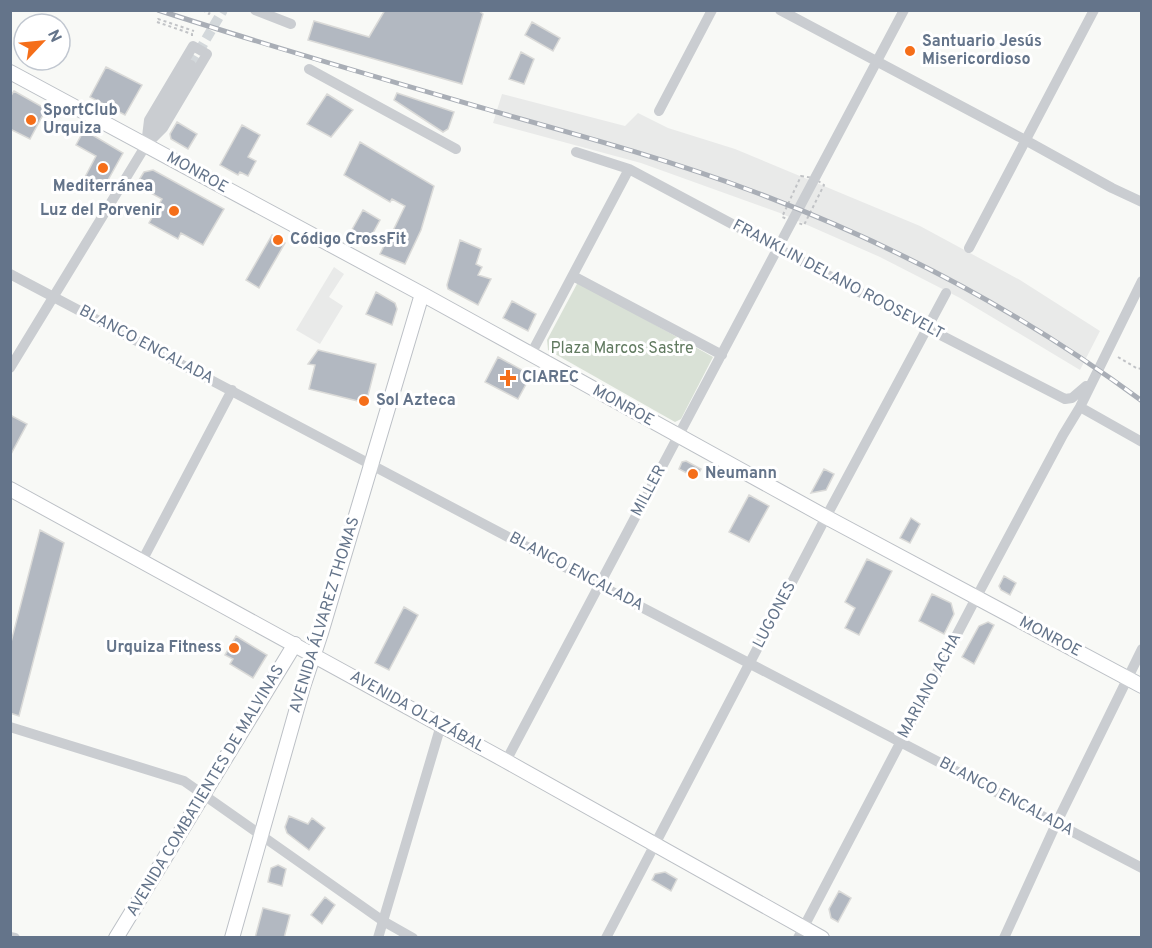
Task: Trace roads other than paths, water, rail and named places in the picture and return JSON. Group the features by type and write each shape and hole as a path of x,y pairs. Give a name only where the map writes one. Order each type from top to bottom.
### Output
{"main road":[{"name":"MONROE","path":"10,72 422,294 678,437 1142,686"},
{"name":"AVENIDA ÁLVAREZ THOMAS","path":"232,938 305,680 422,294"},
{"name":"AVENIDA OLAZÁBAL","path":"10,489 295,644 654,844 801,933 822,938"},
{"name":"AVENIDA COMBATIENTES DE MALVINAS","path":"116,938 295,644"}],"street":[{"path":"255,10 291,24"},
{"path":"659,111 712,10"},
{"path":"780,10 1142,202"},
{"path":"877,61 904,10"},
{"path":"969,248 1094,10"},
{"path":"192,46 207,54 163,128 146,145 149,120 192,46"},
{"name":"MILLER","path":"506,761 877,61"},
{"path":"10,368 146,145 190,65"},
{"path":"309,69 456,148"},
{"name":"FRANKLIN DELANO ROOSEVELT","path":"576,152 629,169 1065,399"},
{"path":"531,354 629,169"},
{"name":"BLANCO ENCALADA","path":"10,274 1142,868"},
{"path":"573,276 722,355"},
{"name":"MARIANO ACHA","path":"801,933 976,598 1080,407 1142,281"},
{"name":"LUGONES","path":"606,938 946,293"},
{"path":"1065,399 1079,394 1092,379"},
{"path":"142,561 232,390"},
{"name":"MARIANO ACHA","path":"1063,435 1069,410 1065,399"},
{"path":"1080,407 1142,442"},
{"path":"1004,938 1056,824 1142,649"},
{"path":"378,938 441,725"},
{"path":"10,727 184,781 383,921 413,938"}],"tunnel":[{"path":"191,65 223,10"}],"railway":[{"path":"158,10 332,64 661,160 804,211 905,257 1003,309 1142,401"}],"place":[{"name":"Santuario Jesús Misericordioso","path":"910,51"},
{"name":"SportClub Urquiza","path":"31,120"},
{"name":"Mediterránea","path":"103,168"},
{"name":"Luz del Porvenir","path":"174,211"},
{"name":"Código CrossFit","path":"278,240"},
{"name":"CIAREC","path":"508,378"},
{"name":"Sol Azteca","path":"364,401"},
{"name":"Neumann","path":"693,474"},
{"name":"Urquiza Fitness","path":"234,648"}],"park label":[{"name":"Plaza Marcos Sastre","path":"622,349"}]}
